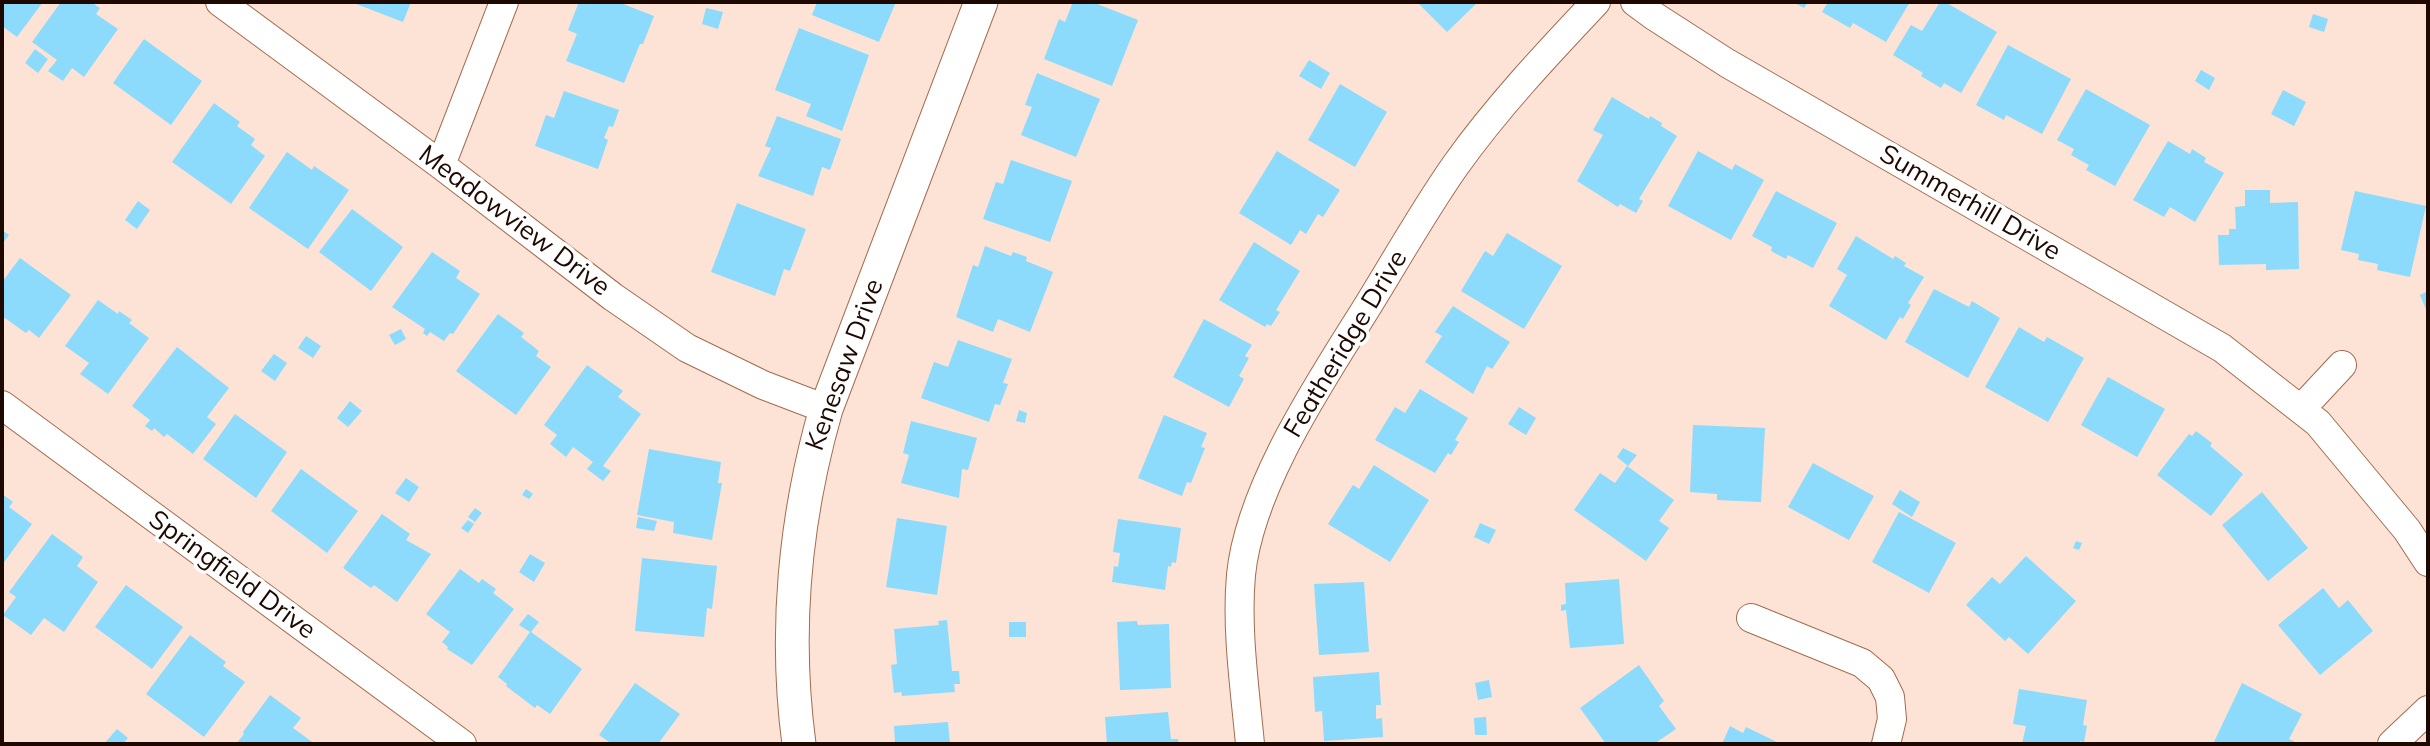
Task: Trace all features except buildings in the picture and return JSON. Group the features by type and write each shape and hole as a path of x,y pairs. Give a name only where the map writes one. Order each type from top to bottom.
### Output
{"street":[{"name":"Meadowview Drive","path":"220,2 441,165 613,297 687,348 763,385 826,409"},
{"path":"441,165 503,2"},
{"name":"Kenesaw Drive","path":"799,744 793,701 792,612 799,534 811,462 826,409 981,2"},
{"name":"Featheridge Drive","path":"1250,744 1240,613 1241,575 1261,499 1283,449 1329,366 1455,167 1500,108 1597,2"},
{"name":"Summerhill Drive","path":"1635,2 1727,63 2222,348 2318,423 2407,530 2428,562"},
{"path":"2301,409 2342,365"},
{"name":"Springfield Drive","path":"2,405 462,744"},
{"path":"1751,618 1862,663 1881,679 1890,697 1892,719 1886,744"},
{"path":"2392,744 2428,710"}]}
